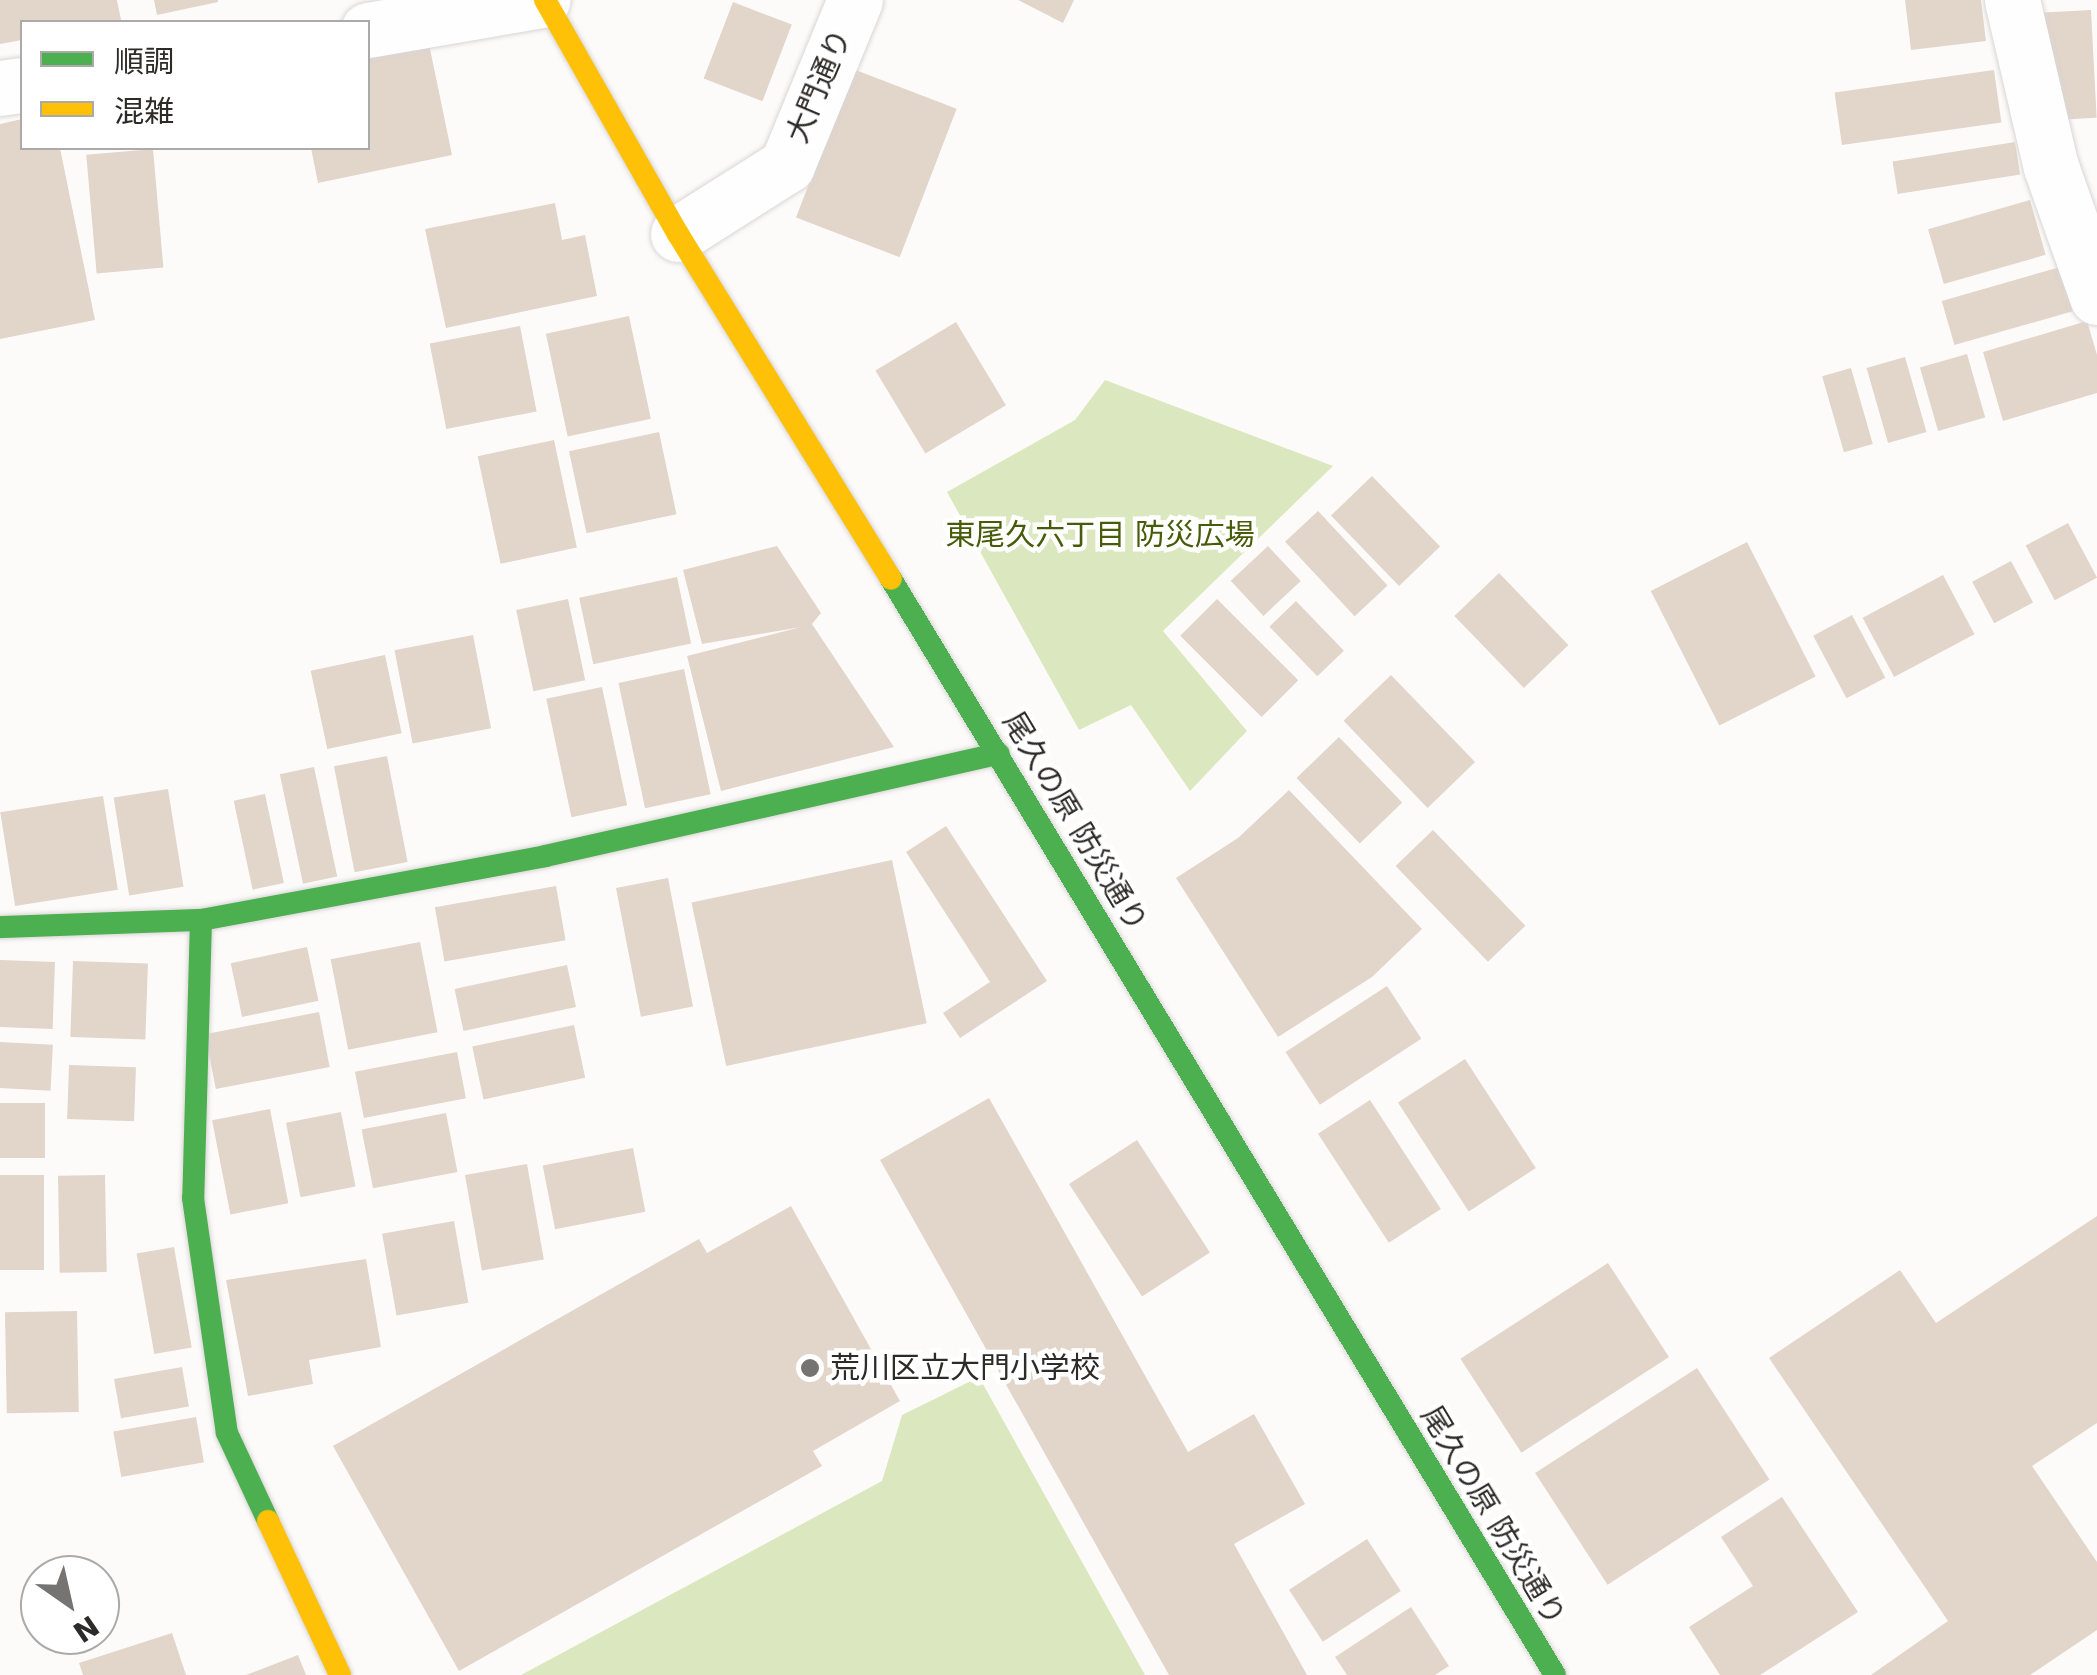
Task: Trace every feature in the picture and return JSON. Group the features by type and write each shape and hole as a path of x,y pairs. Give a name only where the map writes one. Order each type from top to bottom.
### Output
{"street":[{"path":"370,30 544,0"},
{"name":"尾久の原 防災通り","path":"544,0 678,234 999,754 1555,1675"},
{"name":"大門通り","path":"678,234 786,165 855,0"},
{"path":"2012,0 2051,167 2097,296"},
{"path":"0,928 201,920 544,856 999,754"},
{"path":"201,920 193,1198 226,1433 340,1675"}],"green space":[{"name":"東尾久六丁目 防災広場","path":"1105,380 1333,466 1163,631 1247,731 1190,791 1131,705 1079,730 947,492 1075,420"},
{"path":"979,1377 1145,1675 521,1675 882,1481 902,1415"}],"building":[{"path":"0,0 117,0 121,20 20,20 20,40 0,44"},
{"path":"154,0 218,0 218,2 157,15"},
{"path":"1018,0 1074,0 1063,23"},
{"path":"1905,0 1981,0 1986,41 1911,50"},
{"path":"733,2 792,25 762,101 704,79"},
{"path":"2091,10 2097,118 2049,120 2043,13"},
{"path":"429,44 452,155 318,183 311,150 370,150 370,57"},
{"path":"853,69 957,109 900,257 796,217"},
{"path":"1994,70 2001,122 1842,145 1835,92"},
{"path":"20,119 20,150 60,150 95,320 0,339 0,124"},
{"path":"2015,142 2020,175 1898,194 1893,161"},
{"path":"153,150 163,268 97,273 86,155"},
{"path":"2030,200 2046,255 1944,284 1928,229"},
{"path":"555,203 562,240 585,235 597,296 446,328 425,229"},
{"path":"2060,267 2073,311 1954,345 1942,301"},
{"path":"629,316 651,419 568,436 546,334"},
{"path":"2087,321 2097,355 2097,393 2003,421 1983,352"},
{"path":"956,322 1006,405 925,454 875,370"},
{"path":"520,326 537,411 446,429 430,344"},
{"path":"1967,354 1985,417 1938,431 1920,368"},
{"path":"1905,357 1926,432 1888,443 1867,368"},
{"path":"1851,368 1873,444 1844,452 1822,376"},
{"path":"659,432 676,514 586,533 569,451"},
{"path":"554,440 577,548 501,564 478,456"},
{"path":"1372,476 1440,546 1399,586 1331,516"},
{"path":"1318,511 1388,586 1355,616 1285,542"},
{"path":"2068,523 2097,578 2055,600 2026,546"},
{"path":"1747,542 1816,677 1719,726 1651,591"},
{"path":"777,546 821,613 812,624 894,747 721,791 687,656 801,627 702,644 683,570"},
{"path":"1268,546 1301,581 1263,616 1231,581"},
{"path":"2011,561 2033,602 1994,623 1972,582"},
{"path":"1499,573 1568,645 1524,688 1454,616"},
{"path":"1943,575 1974,634 1894,677 1863,618"},
{"path":"677,577 691,644 593,664 579,598"},
{"path":"568,599 585,680 533,691 516,610"},
{"path":"1217,599 1298,680 1262,717 1180,636"},
{"path":"1296,601 1344,651 1317,676 1269,627"},
{"path":"1852,615 1885,678 1846,698 1813,636"},
{"path":"473,635 491,728 413,744 394,650"},
{"path":"385,655 402,733 327,749 311,671"},
{"path":"684,669 711,794 645,808 618,683"},
{"path":"1391,675 1475,762 1428,808 1344,721"},
{"path":"602,687 627,805 571,817 546,699"},
{"path":"1339,737 1402,802 1360,843 1297,778"},
{"path":"387,756 408,862 355,872 334,766"},
{"path":"314,767 337,877 303,884 280,774"},
{"path":"168,789 183,887 129,895 114,798"},
{"path":"1289,790 1422,929 1372,977 1278,1037 1176,878 1238,838"},
{"path":"265,794 284,883 253,890 234,801"},
{"path":"103,796 118,890 15,906 0,812"},
{"path":"946,826 1047,981 960,1038 943,1013 990,982 906,852"},
{"path":"1433,830 1525,926 1488,962 1396,866"},
{"path":"892,860 927,1023 726,1066 691,903"},
{"path":"668,878 693,1007 641,1017 616,888"},
{"path":"556,886 566,940 444,962 435,907"},
{"path":"420,942 438,1032 348,1050 331,959"},
{"path":"307,947 318,1001 242,1017 231,963"},
{"path":"0,960 55,962 53,1029 0,1027"},
{"path":"73,961 148,964 145,1040 70,1037"},
{"path":"567,965 576,1007 463,1031 455,989"},
{"path":"1387,986 1421,1039 1320,1105 1286,1052"},
{"path":"319,1012 330,1067 216,1089 205,1034"},
{"path":"574,1025 585,1078 483,1099 472,1047"},
{"path":"0,1042 53,1045 51,1091 0,1088"},
{"path":"457,1052 466,1098 364,1118 355,1072"},
{"path":"1465,1059 1536,1168 1469,1212 1398,1103"},
{"path":"69,1065 136,1067 134,1121 67,1119"},
{"path":"989,1098 1188,1452 1254,1414 1305,1504 1234,1544 1307,1675 1169,1675 880,1160"},
{"path":"1370,1100 1441,1209 1389,1243 1318,1134"},
{"path":"0,1103 45,1103 45,1158 0,1158"},
{"path":"270,1109 288,1203 230,1214 212,1120"},
{"path":"341,1112 356,1187 301,1197 286,1123"},
{"path":"446,1113 457,1172 373,1188 362,1129"},
{"path":"1137,1140 1210,1252 1142,1296 1069,1184"},
{"path":"633,1148 645,1212 555,1229 543,1166"},
{"path":"527,1164 544,1260 482,1270 465,1175"},
{"path":"0,1175 44,1175 44,1270 0,1270"},
{"path":"105,1175 107,1272 60,1273 58,1176"},
{"path":"791,1206 900,1401 813,1451 822,1466 459,1671 333,1446 699,1239 707,1253"},
{"path":"2097,1216 2097,1423 2032,1466 2097,1562 2097,1630 2030,1675 1871,1675 1948,1621 1769,1358 1900,1270 1936,1323"},
{"path":"454,1221 468,1303 397,1315 382,1234"},
{"path":"174,1247 192,1347 154,1354 137,1254"},
{"path":"366,1259 381,1347 309,1360 313,1384 248,1396 226,1280"},
{"path":"1608,1263 1669,1357 1521,1453 1460,1359"},
{"path":"77,1311 79,1412 7,1413 5,1312"},
{"path":"182,1367 189,1406 121,1418 114,1379"},
{"path":"1697,1368 1769,1480 1608,1585 1535,1473"},
{"path":"196,1417 204,1462 121,1477 113,1432"},
{"path":"1782,1497 1858,1612 1760,1675 1720,1675 1689,1627 1753,1586 1721,1537"},
{"path":"1367,1539 1401,1591 1323,1642 1289,1590"},
{"path":"1411,1607 1449,1666 1435,1675 1347,1675 1335,1657"},
{"path":"172,1633 186,1675 83,1675 79,1663 104,1655 120,1655 120,1650"},
{"path":"298,1655 306,1675 246,1675"}],"traffic: fast":[{"path":"891,579 1555,1675"},
{"path":"0,927 201,920 545,856 999,754"},
{"path":"201,920 193,1198 227,1433 268,1521"}],"traffic: slow":[{"path":"545,0 678,234 891,579"},
{"path":"268,1521 340,1675"}],"place":[{"name":"荒川区立大門小学校","path":"810,1368"}]}
